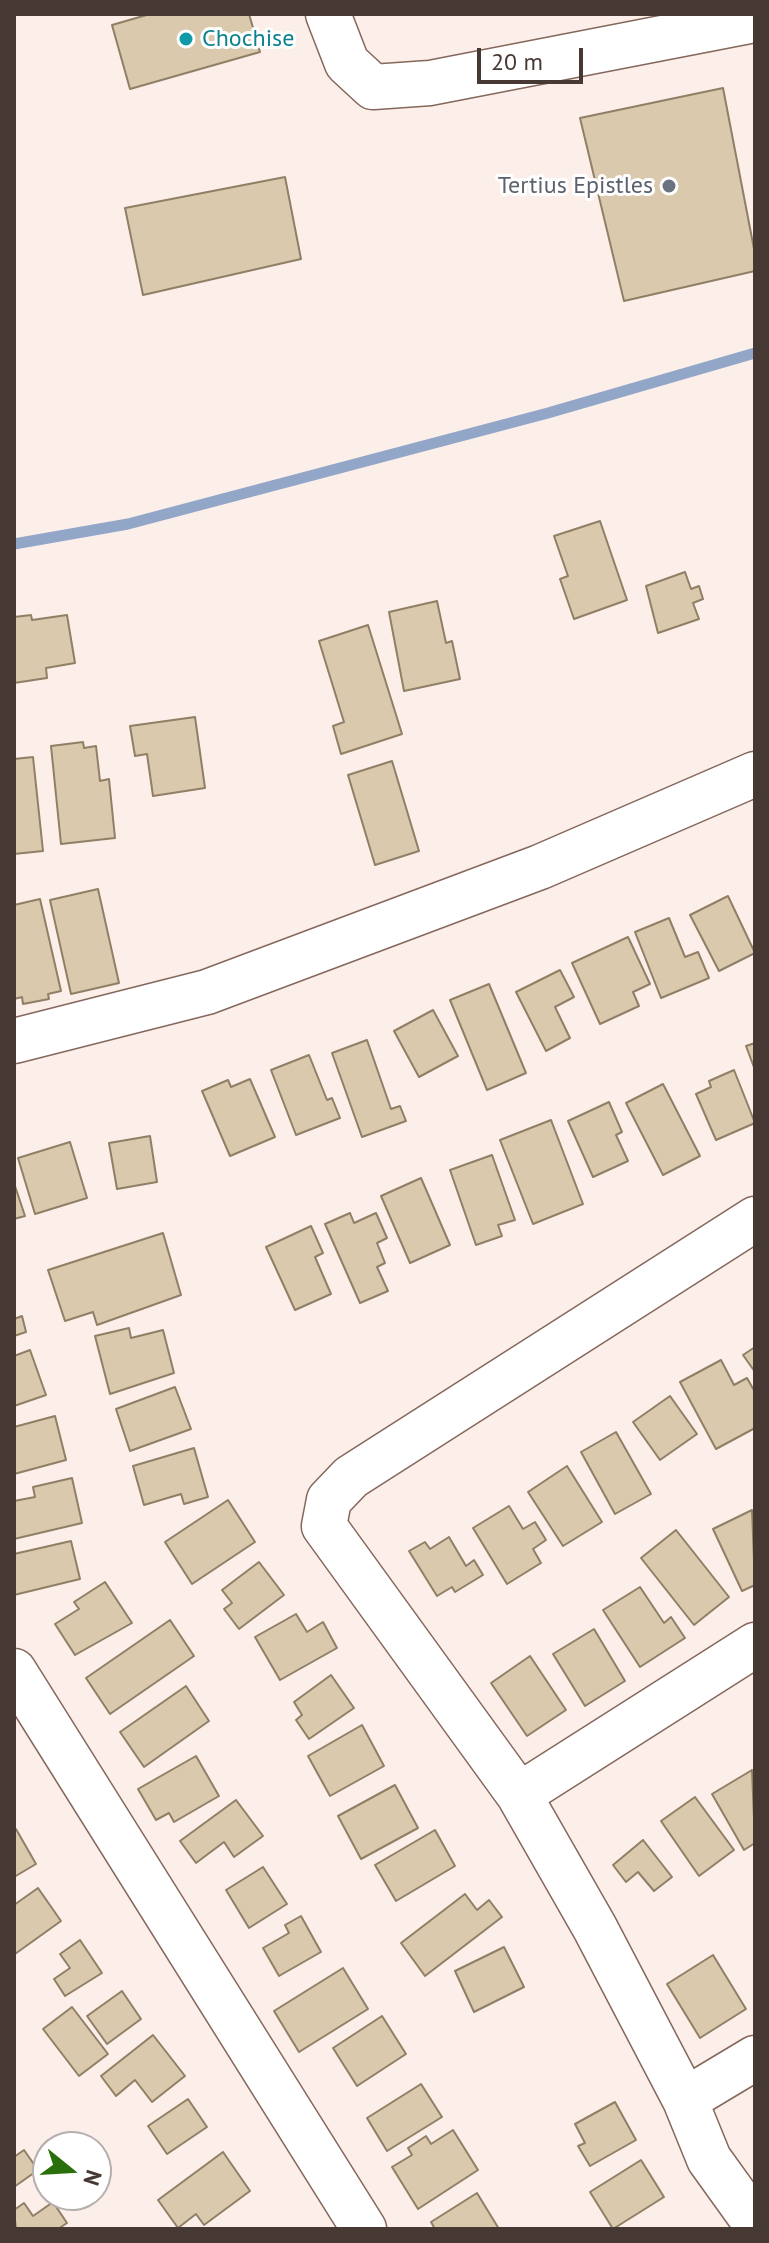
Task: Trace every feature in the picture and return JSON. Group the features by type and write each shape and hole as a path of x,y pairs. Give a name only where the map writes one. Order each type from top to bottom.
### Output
{"street":[{"path":"328,14 347,63 373,87 430,83 755,20"},
{"path":"14,1041 207,992 540,867 755,774"},
{"path":"755,1219 351,1477 329,1500 324,1526 519,1795 685,2100 709,2159 755,2223"},
{"path":"519,1795 755,1645"},
{"path":"14,1671 364,2229"},
{"path":"685,2100 755,2058"}],"building":[{"name":"Chochise","path":"150,14 249,14 260,52 130,89 112,25"},
{"name":"Tertius Epistles","path":"723,88 755,254 755,271 624,301 580,118"},
{"path":"285,177 301,259 143,295 125,208"},
{"path":"600,521 627,600 574,619 560,579 568,576 554,536"},
{"path":"685,572 691,589 699,586 703,599 693,603 699,619 658,633 646,586"},
{"path":"437,601 446,643 452,641 460,679 404,691 389,612"},
{"path":"31,615 32,620 67,615 75,663 46,668 47,678 14,683 14,617"},
{"path":"368,625 402,734 341,754 333,726 344,722 319,641"},
{"path":"195,717 205,788 153,796 147,754 135,756 130,726"},
{"path":"83,742 84,748 96,746 100,781 109,779 115,838 61,844 51,746"},
{"path":"33,757 43,851 14,854 14,759"},
{"path":"392,761 419,851 375,865 348,775"},
{"path":"98,889 119,983 71,994 50,900"},
{"path":"728,896 755,953 719,971 690,915"},
{"path":"40,899 61,991 48,994 49,999 23,1004 22,997 14,999 14,905"},
{"path":"669,918 685,957 698,952 709,978 661,998 635,932"},
{"path":"628,937 650,984 633,992 639,1006 600,1024 572,963"},
{"path":"560,970 574,997 555,1007 570,1038 546,1051 516,992"},
{"path":"489,984 526,1073 487,1090 450,1000"},
{"path":"433,1010 458,1056 419,1077 394,1031"},
{"path":"367,1040 391,1109 400,1106 406,1121 362,1137 332,1053"},
{"path":"755,1043 755,1070 746,1046"},
{"path":"309,1055 327,1100 332,1098 340,1118 296,1135 271,1070"},
{"path":"734,1070 755,1123 716,1140 696,1094 711,1087 709,1081"},
{"path":"250,1079 275,1137 230,1156 202,1091 228,1080 231,1087"},
{"path":"663,1084 700,1156 663,1175 626,1103"},
{"path":"609,1102 622,1132 616,1135 628,1161 593,1177 568,1121"},
{"path":"551,1120 583,1204 533,1224 500,1140"},
{"path":"150,1136 157,1182 117,1189 109,1143"},
{"path":"70,1142 87,1198 35,1214 18,1158"},
{"path":"492,1155 515,1220 498,1225 502,1236 476,1245 450,1170"},
{"path":"421,1178 450,1245 410,1263 381,1196"},
{"path":"14,1183 25,1216 14,1219"},
{"path":"350,1213 354,1223 376,1213 387,1238 377,1243 385,1263 377,1267 388,1291 360,1303 325,1224"},
{"path":"311,1226 323,1253 315,1257 331,1294 295,1310 266,1247"},
{"path":"163,1233 181,1295 97,1325 93,1312 65,1321 48,1270"},
{"path":"22,1316 26,1332 14,1336 14,1319"},
{"path":"129,1328 131,1338 163,1330 174,1373 110,1394 95,1336"},
{"path":"755,1347 755,1372 743,1355"},
{"path":"30,1350 46,1395 14,1406 14,1356"},
{"path":"721,1360 734,1385 747,1378 755,1392 755,1428 716,1449 680,1382"},
{"path":"175,1387 191,1429 130,1451 116,1409"},
{"path":"670,1396 697,1434 660,1460 633,1422"},
{"path":"55,1416 66,1460 14,1474 14,1427"},
{"path":"616,1432 651,1494 615,1514 581,1452"},
{"path":"194,1448 208,1497 184,1504 181,1494 144,1505 133,1466"},
{"path":"567,1466 602,1522 563,1546 528,1492"},
{"path":"72,1478 82,1523 14,1539 14,1501 35,1497 33,1487"},
{"path":"228,1500 255,1542 192,1584 165,1542"},
{"path":"509,1506 523,1529 535,1522 546,1540 533,1549 541,1563 507,1584 473,1528"},
{"path":"752,1510 755,1585 742,1591 713,1529"},
{"path":"676,1530 729,1597 694,1625 641,1558"},
{"path":"449,1537 466,1566 474,1560 483,1575 455,1592 452,1587 437,1596 409,1551 425,1542 430,1549"},
{"path":"71,1541 80,1579 14,1595 14,1554"},
{"path":"259,1562 284,1595 239,1629 224,1609 232,1603 222,1590"},
{"path":"105,1582 132,1623 75,1655 55,1624 79,1609 74,1602"},
{"path":"640,1587 664,1623 671,1617 685,1638 640,1667 603,1610"},
{"path":"296,1614 307,1632 323,1622 337,1648 280,1680 255,1637"},
{"path":"170,1620 194,1656 110,1714 86,1678"},
{"path":"594,1629 625,1681 585,1706 553,1654"},
{"path":"530,1656 566,1710 527,1736 491,1683"},
{"path":"331,1675 354,1708 309,1739 296,1720 302,1715 294,1702"},
{"path":"186,1686 209,1721 144,1767 120,1732"},
{"path":"362,1725 384,1766 330,1796 308,1756"},
{"path":"196,1756 219,1796 174,1822 169,1813 156,1820 138,1789"},
{"path":"752,1770 755,1843 744,1850 712,1794"},
{"path":"395,1785 418,1828 361,1859 338,1816"},
{"path":"695,1797 734,1850 699,1876 661,1821"},
{"path":"236,1800 263,1836 234,1857 224,1842 196,1863 180,1841"},
{"path":"14,1830 36,1864 14,1877"},
{"path":"435,1830 455,1866 396,1901 375,1865"},
{"path":"643,1840 672,1877 654,1891 638,1872 626,1882 613,1865"},
{"path":"263,1867 287,1904 249,1928 226,1890"},
{"path":"38,1888 61,1921 15,1954 14,1905"},
{"path":"465,1894 477,1910 489,1900 502,1917 425,1976 401,1943"},
{"path":"301,1916 321,1952 279,1976 263,1948 289,1933 285,1925"},
{"path":"80,1940 102,1973 65,1996 54,1979 70,1968 60,1954"},
{"path":"504,1947 524,1987 474,2012 455,1971"},
{"path":"713,1955 746,2009 700,2038 667,1984"},
{"path":"343,1968 368,2009 299,2052 274,2011"},
{"path":"122,1991 141,2019 107,2044 87,2016"},
{"path":"72,2007 108,2054 79,2076 43,2029"},
{"path":"382,2016 406,2054 357,2086 333,2048"},
{"path":"153,2035 185,2076 152,2102 135,2080 116,2096 101,2076"},
{"path":"421,2084 442,2117 387,2151 367,2118"},
{"path":"188,2099 207,2127 167,2154 148,2126"},
{"path":"615,2102 636,2140 590,2166 578,2146 585,2143 575,2124"},
{"path":"453,2130 478,2170 418,2209 392,2167 412,2155 408,2148 426,2136 431,2144"},
{"path":"24,2150 32,2161 32,2174 14,2187 14,2157"},
{"path":"223,2152 250,2191 204,2225 196,2214 178,2228 158,2200"},
{"path":"641,2160 664,2197 613,2229 590,2192"},
{"path":"477,2193 499,2229 435,2229 431,2222"},
{"path":"24,2203 33,2216 40,2211 59,2211 67,2223 58,2229 16,2229 14,2210"}],"waterway":[{"path":"14,544 128,524 548,413 755,353"}],"place":[{"name":"Chochise","path":"186,39"},
{"name":"Tertius Epistles","path":"669,186"}]}
